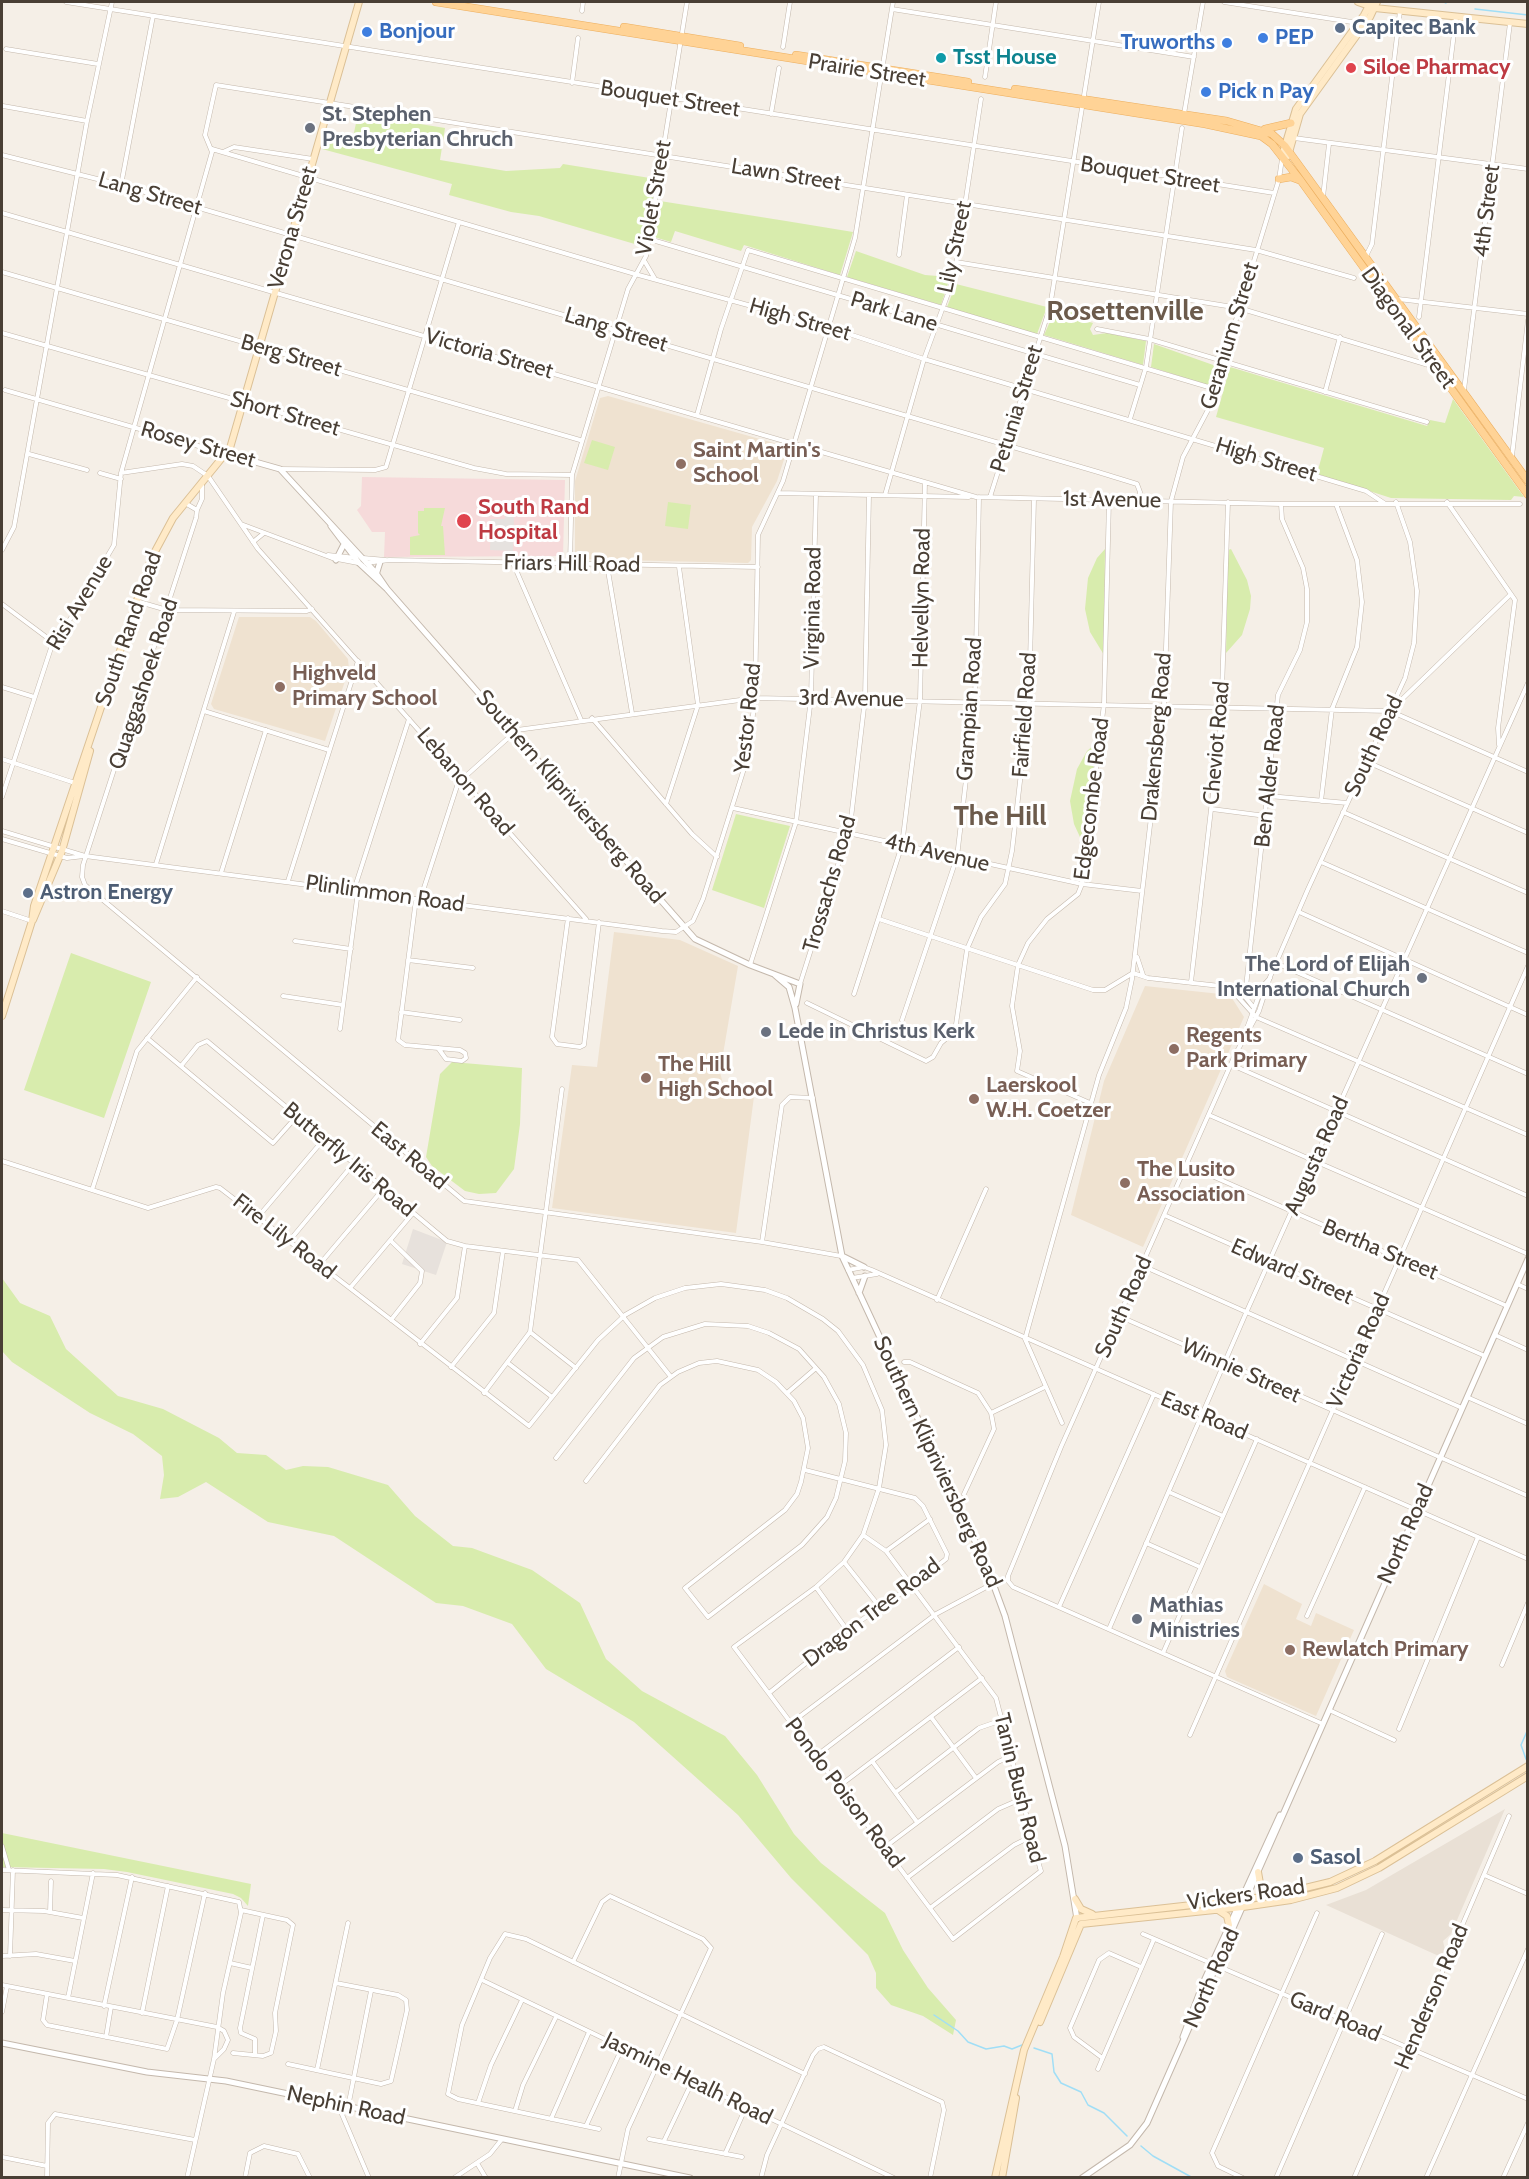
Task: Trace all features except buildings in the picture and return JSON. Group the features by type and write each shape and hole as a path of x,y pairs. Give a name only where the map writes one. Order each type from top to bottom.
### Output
{"main road":[{"name":"Verona Street","path":"227,454 359,2"},
{"name":"Prairie Street","path":"436,2 681,38"},
{"name":"Prairie Street","path":"461,2 1084,102 1255,134 1272,144 1285,157"},
{"path":"1358,2 1401,11 1527,24"},
{"name":"Geranium Street","path":"1285,157 1291,123 1300,102 1373,5"},
{"name":"Geranium Street","path":"1290,137 1303,110 1373,5"},
{"name":"Prairie Street","path":"1183,121 1262,129 1276,137 1285,157"},
{"path":"1262,129 1280,128 1291,123"},
{"name":"Diagonal Street","path":"1285,157 1363,260 1370,265 1527,495"},
{"name":"Diagonal Street","path":"1285,157 1323,199 1436,367 1527,482"},
{"path":"1279,179 1291,177 1301,181"},
{"name":"South Rand Road","path":"2,1016 33,920 61,857 98,719 136,601 160,539 184,503 227,454"},
{"name":"South Rand Road","path":"33,920 34,906 79,784"},
{"name":"Vickers Road","path":"1079,1921 1094,1915 1272,1896 1330,1882 1360,1869 1527,1766"},
{"name":"Vickers Road","path":"1079,1921 1240,1908 1311,1895 1351,1882 1379,1868 1527,1776"},
{"path":"1258,1872 1261,1889 1272,1896"},
{"path":"1075,1899 1085,1912 1094,1915"},
{"path":"1218,1910 1227,1916 1229,1925"},
{"name":"Southern Klipriviersberg Road","path":"996,2178 1003,2158 1027,2053 1079,1921"},
{"name":"Southern Klipriviersberg Road","path":"1002,2178 1003,2158"}],"street":[{"name":"Bouquet Street","path":"66,2 1274,193"},
{"path":"2,550 13,534 39,400 87,121 112,2"},
{"path":"582,11 583,2"},
{"name":"Violet Street","path":"570,564 572,475 580,440 630,282 644,261 687,2"},
{"path":"783,47 790,2"},
{"name":"Yestor Road","path":"684,927 696,916 733,808 748,756 755,698 758,533 778,493 794,444 857,227 893,2"},
{"path":"985,77 996,2"},
{"name":"Petunia Street","path":"990,497 1023,386 1050,307 1099,2"},
{"path":"1130,419 1146,367 1203,2"},
{"path":"1224,2 1359,23"},
{"path":"892,9 1194,57"},
{"path":"1370,265 1401,11"},
{"path":"121,185 153,16"},
{"path":"1419,318 1456,16"},
{"name":"4th Street","path":"1460,395 1476,308 1510,23"},
{"path":"572,83 578,38"},
{"path":"6,49 98,64"},
{"path":"771,114 779,68"},
{"name":"Lawn Street","path":"212,151 205,138 215,85 1256,250 1354,278"},
{"name":"Lily Street","path":"885,495 924,359 956,262 981,99"},
{"path":"3,106 87,121"},
{"path":"1290,137 1383,152 1527,169"},
{"path":"1323,199 1329,144"},
{"path":"223,152 234,147 313,159"},
{"name":"High Street","path":"212,151 223,152 635,274 828,327 924,359 1023,386 1366,491 1384,503"},
{"name":"Risi Avenue","path":"2,797 53,642 75,612 114,545 121,476 212,151"},
{"name":"Lang Street","path":"2,153 8,157 78,173 291,234 1134,483 1140,489 1139,501"},
{"name":"Geranium Street","path":"1170,501 1180,463 1208,412 1285,157"},
{"path":"899,255 907,195"},
{"name":"Victoria Street","path":"2,213 978,497"},
{"path":"394,445 459,222"},
{"name":"Park Lane","path":"649,239 1140,385"},
{"path":"1363,260 1372,244"},
{"path":"697,415 747,250 1215,389"},
{"path":"644,261 655,279"},
{"path":"956,262 1239,308 1436,367"},
{"name":"Berg Street","path":"2,272 580,440"},
{"path":"1392,296 1402,300 1527,314"},
{"path":"1511,460 1527,320"},
{"path":"1097,329 1149,339 1427,422"},
{"name":"Short Street","path":"2,333 490,472 572,475"},
{"path":"1325,392 1340,337"},
{"name":"Rosey Street","path":"5,390 280,469 380,469 386,467 394,445"},
{"path":"29,454 87,470"},
{"path":"100,473 121,476 182,464 193,466 208,476"},
{"name":"Southern Klipriviersberg Road","path":"280,469 375,580 387,589"},
{"name":"Lebanon Road","path":"208,476 253,542 587,920"},
{"name":"Helvellyn Road","path":"854,994 902,845 920,700 925,482"},
{"name":"Quaggashoek Road","path":"86,856 202,499 202,483"},
{"name":"1st Avenue","path":"778,493 1281,504 1396,502 1520,504"},
{"name":"Virginia Road","path":"750,965 796,822 811,698 816,494"},
{"name":"Trossachs Road","path":"800,984 849,833 865,699 869,495"},
{"name":"Grampian Road","path":"902,1020 957,857 975,702 978,497"},
{"name":"Fairfield Road","path":"807,1003 928,1060 955,1031 967,949 981,917 1005,884 1009,869 1029,703 1034,499"},
{"name":"Edgecombe Road","path":"1090,1103 1017,1071 1020,1051 1012,1006 1018,965 1036,932 1057,910 1078,894 1082,884 1104,704 1109,500"},
{"name":"Drakensberg Road","path":"1133,973 1164,706 1170,501"},
{"name":"Cheviot Road","path":"1191,982 1222,707 1228,502"},
{"name":"South Road","path":"1245,1033 1259,1011 1270,977 1365,761 1394,706 1411,654 1417,608 1415,570 1410,542 1396,502"},
{"path":"1447,502 1511,594 1514,606 1498,728 1500,746"},
{"path":"184,503 197,510"},
{"name":"Ben Alder Road","path":"1246,987 1269,796 1279,689 1300,650 1308,609 1303,568 1282,519 1281,504"},
{"path":"1321,801 1332,709 1357,646 1362,602 1357,560 1336,504"},
{"name":"Friars Hill Road","path":"240,524 326,555 361,561 758,567"},
{"name":"Southern Klipriviersberg Road","path":"331,526 344,546 376,573 387,589 684,927 699,942 800,984 795,1008"},
{"path":"253,542 264,533"},
{"path":"337,558 344,546"},
{"path":"375,580 383,561"},
{"path":"513,563 581,720"},
{"path":"607,565 632,713"},
{"path":"666,804 698,705 680,567"},
{"path":"1394,706 1411,693 1511,594"},
{"path":"136,601 167,610 234,612 308,611 312,609"},
{"path":"2,604 53,642"},
{"path":"156,864 234,612"},
{"path":"288,881 358,660"},
{"name":"Augusta Road","path":"1109,1629 1246,1312 1527,683"},
{"path":"2,687 34,697"},
{"name":"3rd Avenue","path":"438,1048 400,1043 398,1035 418,899 462,777 513,732 525,727 755,698 1390,711"},
{"path":"204,711 329,750"},
{"path":"1390,711 1527,772"},
{"path":"592,718 711,855 717,857"},
{"path":"340,1029 356,891 410,719"},
{"path":"221,873 266,730"},
{"path":"2,759 79,784"},
{"path":"1365,761 1527,832"},
{"path":"1269,796 1347,803"},
{"name":"4th Avenue","path":"733,808 1082,884 1142,891"},
{"path":"1212,809 1266,816"},
{"path":"1343,812 1527,892"},
{"name":"Plinlimmon Road","path":"2,831 86,856 670,932 684,927"},
{"path":"2,839 61,857"},
{"name":"Plinlimmon Road","path":"61,857 77,859 86,856"},
{"name":"East Road","path":"86,856 82,873 85,885 460,1199 468,1203 762,1242 842,1256"},
{"path":"1321,861 1527,953"},
{"path":"2,911 33,920"},
{"path":"1299,912 1527,1015"},
{"path":"568,918 552,1037 556,1044 580,1047 584,1045 599,922"},
{"path":"879,919 1095,990 1105,990 1130,978 1146,977 1229,987 1262,987"},
{"path":"295,941 351,949"},
{"path":"1136,950 1146,977"},
{"path":"408,960 473,968"},
{"path":"1276,963 1527,1074"},
{"name":"Victoria Road","path":"1190,1735 1527,966"},
{"path":"1062,1424 1025,1339 1090,1103 1126,1008 1130,978 1133,973 1146,977"},
{"name":"Southern Klipriviersberg Road","path":"775,975 789,987 795,1008 842,1256 994,1583 1005,1616 1043,1759 1079,1921"},
{"path":"92,1190 137,1051 196,977"},
{"name":"South Road","path":"1059,1607 1009,1583 1008,1576 1012,1561 1232,1065 1262,987 1270,977"},
{"path":"1229,987 1256,1017 1527,1135"},
{"path":"1238,987 1259,1011 1262,1018"},
{"path":"283,996 343,1005"},
{"path":"401,1012 460,1020"},
{"path":"147,1038 273,1143 297,1116"},
{"name":"Butterfly Iris Road","path":"181,1066 198,1045 207,1041 447,1241 465,1246 578,1260 583,1263 671,1377"},
{"path":"438,1048 460,1050 465,1053 466,1058 462,1061 446,1059 438,1048"},
{"path":"1232,1065 1527,1196"},
{"path":"484,1393 530,1332 562,1089"},
{"path":"762,1242 782,1103 790,1097 813,1098"},
{"path":"1209,1115 1527,1254"},
{"path":"258,1217 324,1138"},
{"name":"Fire Lily Road","path":"2,1161 148,1208 216,1187 290,1240 420,1344 529,1426 552,1397"},
{"path":"290,1240 354,1163"},
{"name":"Bertha Street","path":"1187,1165 1507,1306"},
{"path":"319,1264 384,1188"},
{"path":"937,1300 986,1189"},
{"path":"350,1288 413,1213"},
{"name":"Edward Street","path":"1164,1215 1485,1356"},
{"path":"391,1241 422,1272 420,1283 391,1320"},
{"path":"420,1344 457,1298 465,1246"},
{"path":"451,1367 494,1312 502,1251"},
{"path":"842,1256 864,1267"},
{"name":"North Road","path":"1243,1899 1258,1872 1527,1259"},
{"path":"1143,1266 1462,1408"},
{"path":"848,1270 864,1267"},
{"name":"East Road","path":"864,1267 1096,1370 1257,1438 1527,1559"},
{"name":"East Road","path":"852,1278 880,1275"},
{"path":"859,1293 866,1276"},
{"path":"508,1363 552,1397 598,1340 624,1316 655,1298 686,1288 721,1284 765,1290 807,1308 824,1319 838,1331 863,1365 882,1410 886,1445 879,1488 863,1535 844,1562 816,1587 847,1630"},
{"path":"1517,1284 1527,1289"},
{"name":"Winnie Street","path":"1121,1317 1527,1496"},
{"path":"556,1458 634,1358 648,1347 685,1329 705,1324 748,1326 769,1333 799,1349 816,1368 839,1404 846,1433 845,1461 832,1508 814,1534 708,1617 685,1588 785,1510 797,1494 805,1470 808,1448 803,1418 787,1393 758,1370 736,1363 699,1364 671,1377 660,1385 585,1480"},
{"path":"530,1332 576,1368"},
{"path":"1495,1335 1527,1350"},
{"path":"904,1362 910,1362 974,1391 983,1398 991,1413 994,1429 964,1494"},
{"path":"787,1393 816,1368"},
{"path":"991,1413 1045,1388"},
{"path":"1154,1394 1059,1607 1323,1724"},
{"path":"1467,1397 1527,1424"},
{"path":"1163,1653 1257,1438"},
{"name":"Dragon Tree Road","path":"769,1693 847,1630 946,1559 947,1554 930,1519 915,1498 805,1470"},
{"path":"1307,1616 1365,1487"},
{"path":"1168,1492 1223,1516"},
{"path":"886,1551 930,1519"},
{"name":"Tanin Bush Road","path":"863,1535 886,1551 936,1614 996,1698 1030,1837 1041,1871 953,1939"},
{"path":"1399,1729 1478,1537"},
{"path":"1146,1544 1200,1567"},
{"path":"844,1562 879,1606"},
{"path":"791,1724 936,1614 994,1583"},
{"name":"Pondo Poison Road","path":"816,1587 734,1647 953,1939"},
{"path":"1502,1665 1527,1603"},
{"path":"816,1756 959,1647"},
{"path":"838,1787 982,1678"},
{"path":"1329,1710 1394,1740"},
{"path":"931,1716 976,1778"},
{"path":"896,1792 980,1728 1002,1720"},
{"path":"885,1847 998,1762 1011,1756"},
{"path":"873,1761 917,1822"},
{"path":"907,1878 998,1809 1021,1799"},
{"name":"North Road","path":"1082,2178 1130,2145 1141,2133 1243,1899 1285,1809"},
{"name":"Henderson Road","path":"1354,2178 1509,1816"},
{"path":"930,1908 1014,1845 1030,1837"},
{"path":"2,1846 11,1870 10,1956"},
{"path":"2,1870 93,1873 132,1877 239,1902 241,1910 217,2027 214,2059 187,2178"},
{"path":"68,1998 93,1873"},
{"path":"1484,1875 1527,1894"},
{"path":"104,2006 132,1877"},
{"path":"50,1912 51,1881"},
{"path":"142,2013 168,1886"},
{"path":"47,1994 45,2024 167,2049 177,2020 205,1893"},
{"path":"573,1962 602,1902 608,1896 616,1897 711,1945 710,1956 628,2129 618,2178"},
{"name":"North Road","path":"1215,1965 1229,1925 1240,1908"},
{"path":"2,1910 50,1912 83,1918"},
{"path":"233,2053 267,2055 272,2050 276,2031 275,2013 293,1929 290,1921 241,1910"},
{"path":"1243,2178 1218,2166 1212,2153 1317,1913"},
{"path":"255,2055 255,2038 240,2031 263,1915"},
{"path":"318,2070 348,1923"},
{"path":"599,2129 478,2103 448,2094 462,2025 483,1980 487,1964 503,1936 509,1934 526,1939 805,2074"},
{"name":"Gard Road","path":"1143,1934 1527,2099"},
{"path":"1276,2178 1382,1934"},
{"path":"1098,2068 1101,2056 1154,1939"},
{"path":"1426,2178 1527,1949"},
{"path":"1101,2056 1074,2037 1070,2030 1099,1960 1109,1953 1141,1967"},
{"path":"2,1956 36,1954 75,1961"},
{"path":"230,1963 252,1968"},
{"name":"Jasmine Healh Road","path":"483,1980 894,2178"},
{"path":"288,2064 384,2084 391,2081 407,2006 404,1998 336,1983"},
{"path":"2,2012 4,1986 217,2027 224,2031 228,2040 224,2049 214,2059"},
{"path":"348,2107 371,1991"},
{"path":"478,2103 491,2065 522,2000"},
{"path":"106,2037 111,2007"},
{"path":"515,2111 523,2085 556,2017"},
{"path":"551,2119 589,2032"},
{"name":"Nephin Road","path":"2,2043 137,2071 209,2079 690,2178"},
{"path":"761,2178 765,2159 813,2055 818,2049 826,2047 939,2099 945,2109 930,2178"},
{"path":"586,2126 622,2048"},
{"path":"664,2141 692,2082"},
{"path":"338,2105 369,2178"},
{"path":"725,2154 746,2108"},
{"path":"47,2178 50,2118 60,2113 195,2140"},
{"path":"1503,2178 1527,2123"},
{"path":"454,2178 490,2154 502,2139"},
{"path":"649,2139 742,2157"},
{"path":"245,2178 250,2153 264,2146 298,2154 310,2178"},
{"path":"2,2157 47,2166"},
{"path":"477,2163 486,2178"}],"shaded area":[{"name":"Saint Martin's School","path":"608,396 788,447 777,481 752,527 751,560 748,563 575,559 575,481 600,398"},
{"name":"South Rand Hospital","path":"362,477 565,480 563,556 384,557 385,532 372,532 357,510 361,506"},
{"path":"505,516 514,516 513,551 490,550 491,519 505,519"},
{"name":"Highveld Primary School","path":"239,617 310,617 348,659 349,669 325,741 214,709 211,704"},
{"name":"The Hill High School","path":"614,932 680,940 738,966 720,1072 723,1084 755,1089 736,1233 552,1208 572,1065 597,1067"},
{"name":"Regents Park Primary","path":"1145,986 1230,995 1244,1017 1143,1247 1071,1215 1104,1081"},
{"path":"413,1229 447,1242 436,1275 402,1264"},
{"name":"Rewlatch Primary","path":"1264,1584 1302,1604 1296,1619 1311,1626 1316,1613 1354,1630 1316,1716 1227,1677 1225,1671"},
{"path":"1505,1809 1451,1934 1443,1941 1445,1950 1441,1957 1326,1905 1366,1890"}],"green space":[{"path":"358,114 445,128 440,160 506,171 560,168 563,164 656,179 645,247 539,216 511,212 449,195 452,184 322,149 327,131 353,137"},
{"path":"660,201 853,232 840,275 744,245 741,251 675,231 671,242 654,237"},
{"path":"856,251 925,275 950,277 941,305 847,277"},
{"path":"956,284 1047,307 1037,334 947,307"},
{"path":"1056,308 1079,311 1078,319 1093,323 1090,329 1093,335 1107,333 1146,341 1143,365 1044,335"},
{"path":"1154,344 1216,366 1210,386 1151,367"},
{"path":"1230,367 1427,426 1430,420 1445,423 1453,399 1524,497 1514,496 1511,500 1391,498 1317,474 1324,448 1216,417"},
{"path":"592,440 615,447 608,470 584,463"},
{"path":"668,502 691,505 688,529 665,526"},
{"path":"424,508 445,508 441,526 443,526 445,555 410,555 410,537 420,535 418,533 418,511 424,511"},
{"path":"1105,549 1104,655 1090,632 1085,609 1088,578 1097,558"},
{"path":"1231,549 1247,580 1251,596 1250,609 1242,635 1226,653 1228,550"},
{"path":"1096,743 1085,848 1074,824 1070,801 1077,769 1087,751"},
{"path":"736,814 790,826 764,908 712,890"},
{"path":"71,953 151,982 104,1118 24,1090"},
{"path":"452,1062 522,1068 520,1124 514,1169 496,1193 479,1194 465,1191 432,1166 426,1157 440,1074"},
{"path":"2,1278 20,1303 50,1316 66,1349 118,1396 163,1409 219,1438 237,1453 266,1455 286,1470 303,1466 328,1467 388,1485 415,1516 453,1546 472,1548 532,1570 580,1603 606,1659 642,1691 725,1736 757,1775 794,1834 821,1863 885,1913 903,1950 928,1988 956,2020 953,2035 923,2016 891,2005 876,1988 876,1973 868,1955 791,1878 738,1815 634,1722 546,1669 512,1624 463,1606 436,1603 334,1536 268,1522 206,1482 178,1497 160,1499 164,1475 162,1456 133,1434 90,1413 12,1362 2,1351"},
{"path":"2,1833 251,1884 248,1906 241,1898 233,1894 127,1872 104,1869 2,1867"}],"waterway":[{"path":"1475,9 1528,15"},
{"path":"1526,1759 1521,1745 1528,1729"},
{"path":"934,2015 958,2031 968,2042 986,2049 1004,2046 1012,2049 1022,2045"},
{"path":"1034,2048 1052,2054 1054,2072 1061,2083 1081,2092 1088,2105 1104,2113 1127,2136"},
{"path":"1141,2146 1153,2156 1193,2178"}],"place":[{"name":"Capitec Bank","path":"1340,28"},
{"name":"Bonjour","path":"367,32"},
{"name":"PEP","path":"1263,38"},
{"name":"Truworths","path":"1227,43"},
{"name":"Tsst House","path":"941,58"},
{"name":"Siloe Pharmacy","path":"1351,68"},
{"name":"Pick n Pay","path":"1206,92"},
{"name":"St. Stephen Presbyterian Chruch","path":"310,128"},
{"name":"Saint Martin's School","path":"681,464"},
{"name":"South Rand Hospital","path":"464,521"},
{"name":"Highveld Primary School","path":"280,687"},
{"name":"Astron Energy","path":"28,893"},
{"name":"The Lord of Elijah International Church","path":"1422,978"},
{"name":"Lede in Christus Kerk","path":"766,1032"},
{"name":"Regents Park Primary","path":"1174,1049"},
{"name":"The Hill High School","path":"646,1078"},
{"name":"Laerskool W.H. Coetzer","path":"974,1099"},
{"name":"The Lusito Association","path":"1125,1183"},
{"name":"Mathias Ministries","path":"1137,1619"},
{"name":"Rewlatch Primary","path":"1290,1650"},
{"name":"Sasol","path":"1298,1858"}],"district":[{"name":"Rosettenville","path":"1125,312"},
{"name":"The Hill","path":"1000,817"}]}
